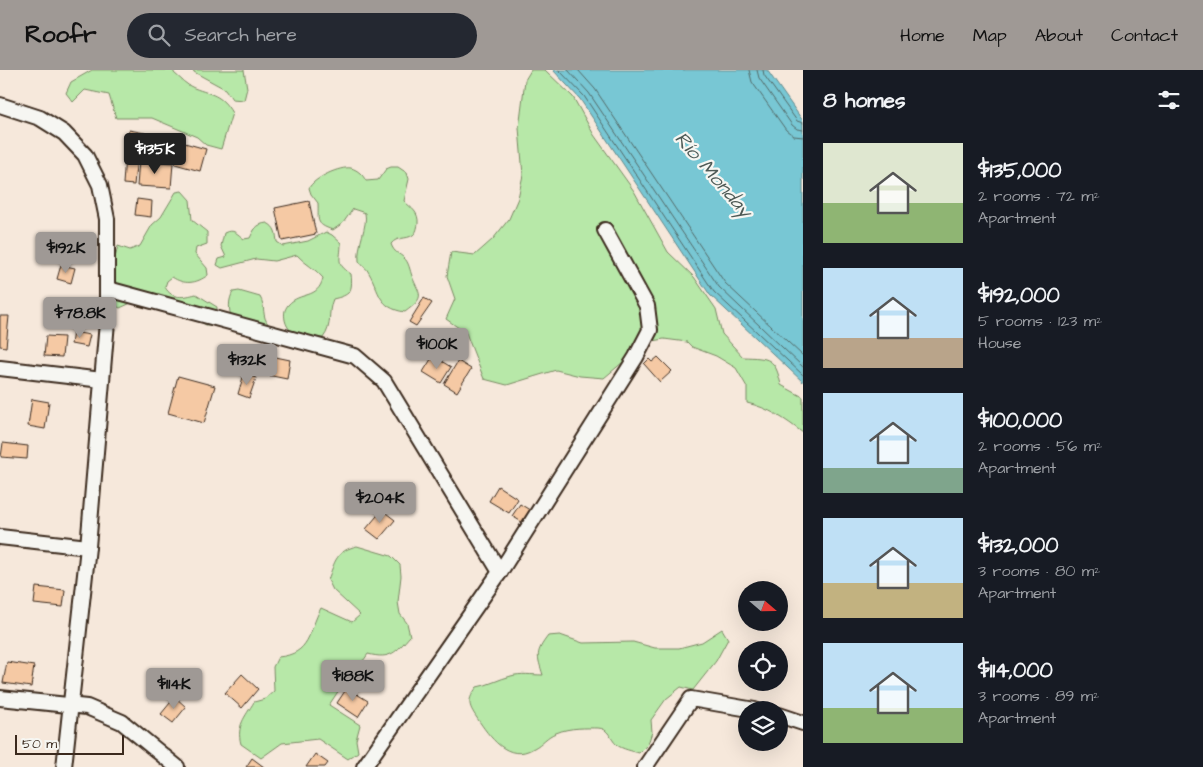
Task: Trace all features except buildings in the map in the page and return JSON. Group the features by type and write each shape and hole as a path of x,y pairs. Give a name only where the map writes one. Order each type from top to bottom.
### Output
{"street":[{"path":"0,105 40,118 64,133 85,155 100,185 107,219 108,289 102,380 88,548 64,767"},
{"path":"364,767 500,572 636,358 650,330 647,306 605,230"},
{"path":"108,289 355,356 384,381 500,572"},
{"path":"0,368 102,380"},
{"path":"0,537 88,548"},
{"path":"0,698 87,707 122,722 177,767"},
{"path":"645,767 691,699 738,707"},
{"path":"788,718 803,723"}],"green space":[{"path":"92,70 174,70 174,73 188,85 220,99 232,113 221,149 206,145 197,137 152,118 116,118 109,95 85,90 73,102 66,93 71,82"},
{"path":"193,70 244,70 247,88 244,100 232,99 225,89"},
{"path":"531,70 545,70 573,97 594,135 634,191 668,252 694,277 716,309 722,334 743,357 770,361 776,369 781,385 803,397 803,433 776,415 747,403 747,387 736,368 716,356 692,347 687,342 664,339 640,343 623,362 604,378 580,376 556,370 507,385 484,379 466,333 446,319 455,299 447,276 451,252 475,255 493,239 509,219 518,198 523,175 519,128 525,80"},
{"path":"398,167 407,173 409,179 404,201 414,211 418,220 414,234 396,240 391,244 395,251 407,262 419,292 419,299 405,312 396,310 385,303 368,271 359,261 366,218 365,213 353,209 343,223 333,230 327,228 319,221 318,203 309,188 316,180 340,169 354,169 366,181 378,180 386,169"},
{"path":"182,191 190,200 192,220 207,232 207,244 196,248 195,254 207,268 208,275 194,282 181,281 172,277 167,281 165,287 175,296 183,297 196,294 217,307 216,319 212,325 206,325 190,316 160,311 137,303 131,303 120,308 114,305 112,284 115,279 112,270 118,246 130,250 140,246 152,225 161,217 176,192"},
{"path":"267,223 274,229 277,242 283,246 308,241 326,232 341,243 340,261 343,267 351,274 351,289 347,294 333,299 328,328 323,338 295,334 287,326 285,320 285,312 288,305 298,298 317,290 323,278 297,255 274,261 256,259 222,268 217,265 219,259 226,257 221,246 224,233 233,231 244,239 250,238 258,226"},
{"path":"239,291 260,297 265,318 269,325 266,331 244,334 236,326 231,315 230,303 233,292"},
{"path":"357,546 391,556 400,565 401,576 398,602 400,614 407,623 410,636 392,653 382,656 368,654 356,668 340,675 345,681 329,705 360,725 356,740 358,752 348,759 318,739 282,743 261,758 241,744 240,732 242,722 254,702 265,699 274,691 273,667 278,657 289,655 303,647 321,608 352,622 360,615 333,590 328,580 340,554"},
{"path":"722,629 728,639 716,661 693,690 681,687 666,699 651,720 652,732 648,744 639,753 617,745 602,728 589,728 561,731 553,734 534,748 516,753 500,746 493,740 470,706 470,699 477,687 515,675 543,675 538,655 548,636 560,635 583,643 633,642 655,648 679,648 702,642"}],"water":[{"name":"Río Monday","path":"553,70 767,70 803,121 803,382 710,295 580,99"}]}
